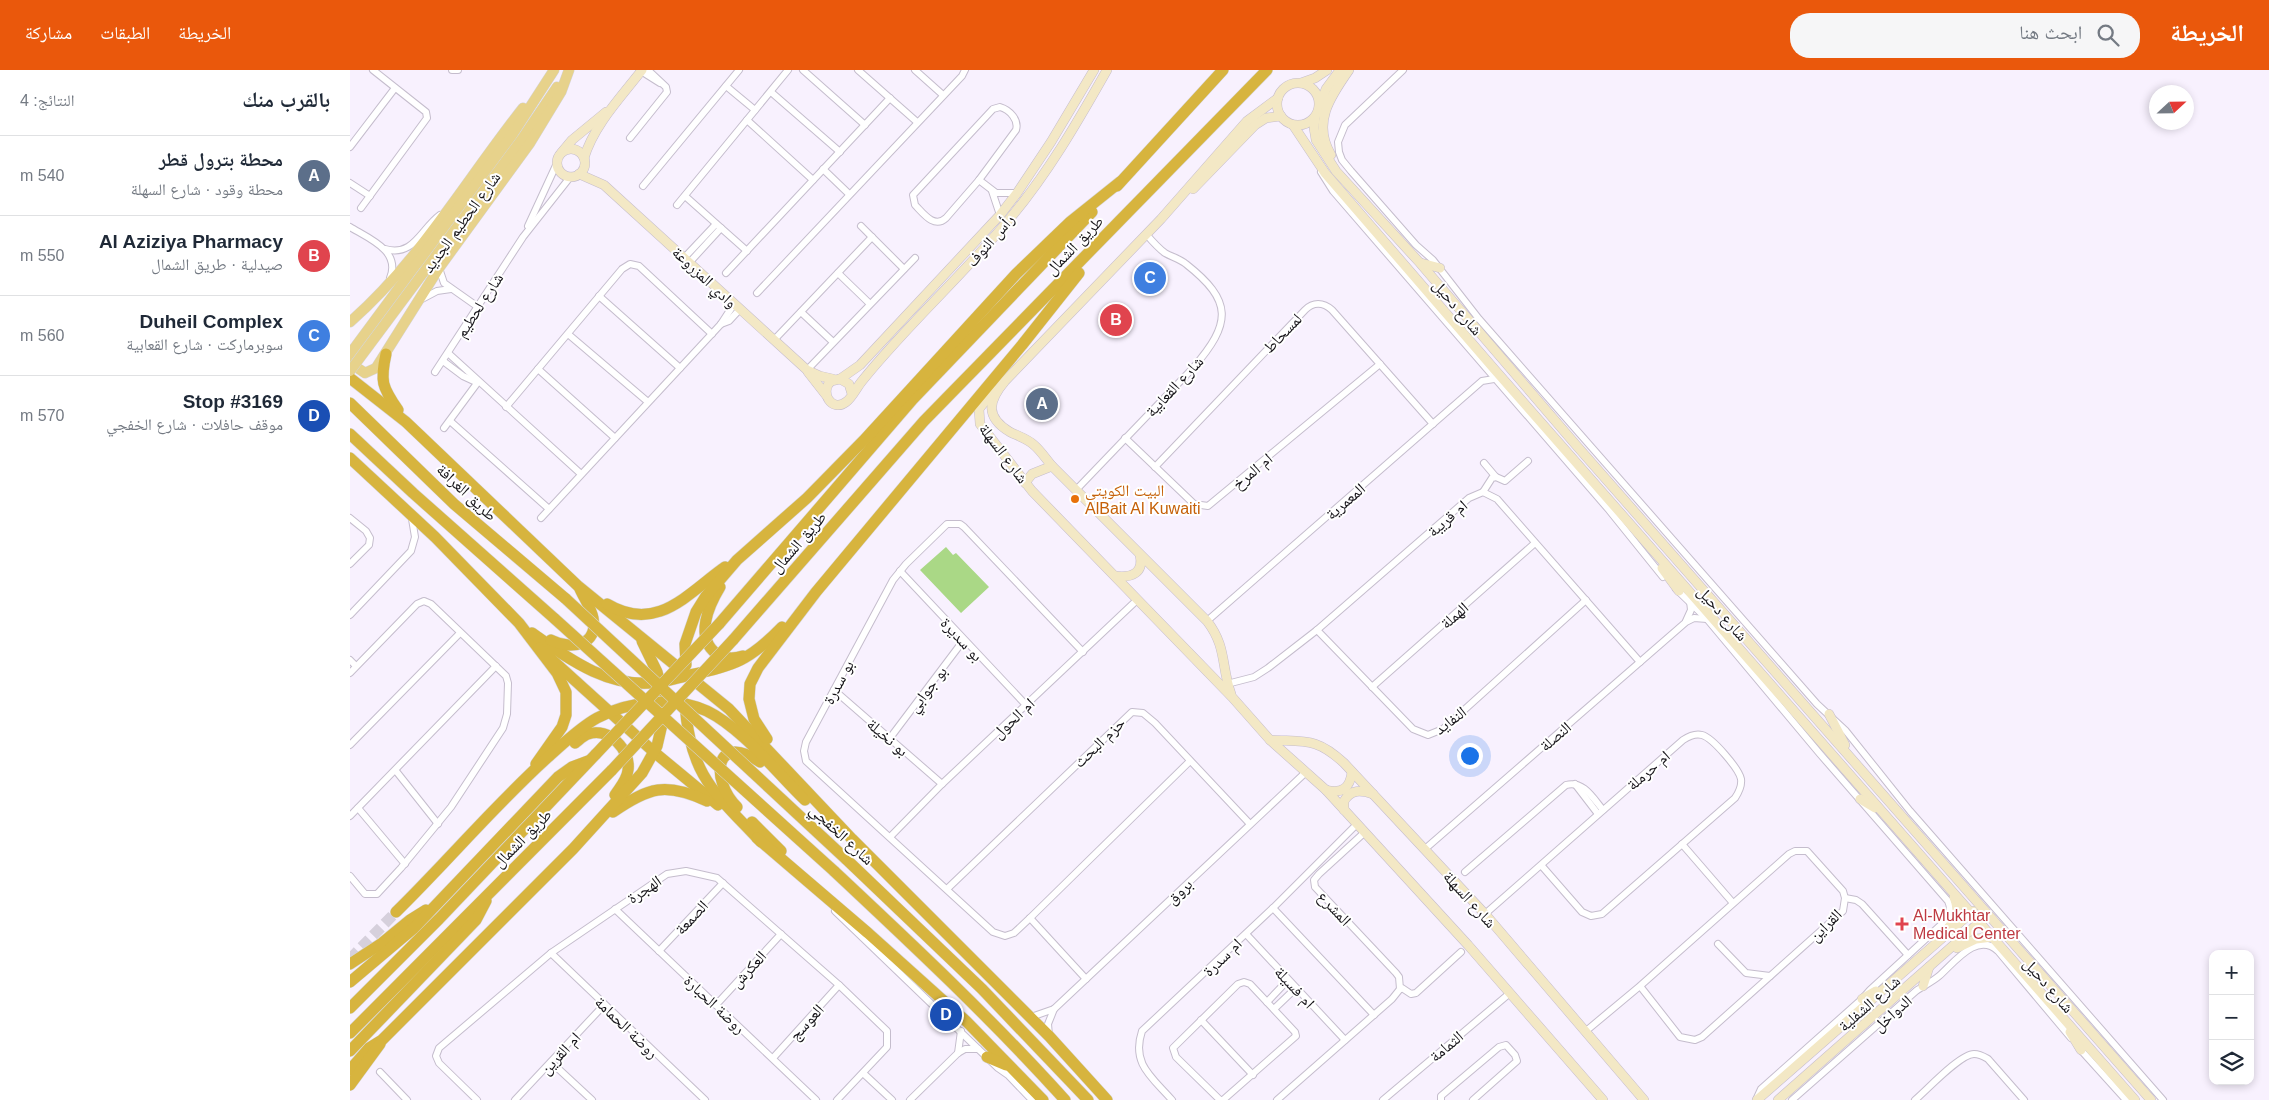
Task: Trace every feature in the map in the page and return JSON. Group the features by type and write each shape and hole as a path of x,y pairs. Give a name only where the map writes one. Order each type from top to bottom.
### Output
{"highway":[{"name":"طريق الشمال","path":"350,1008 439,920 719,624 914,399 1120,182 1223,70"},
{"name":"طريق الشمال","path":"350,1033 612,770 733,640 924,421 1267,70"},
{"path":"761,842 709,786 702,775 690,745 685,703 685,644 692,621 706,596 737,560 807,498 859,445 1016,274 1070,222 1120,182"},
{"path":"852,839 765,737 754,719 749,699 750,684 758,668 816,592 1022,345 1116,226"},
{"path":"386,354 382,375 384,387 406,422"},
{"path":"350,378 406,422 578,586 686,676 729,709 852,839 1031,1017 1107,1100"},
{"name":"طريق الغرافة","path":"350,403 454,504 566,599"},
{"name":"شارع الخفجي","path":"350,434 834,871 936,966 1066,1100"},
{"path":"350,458 409,512 518,623 553,666 564,686 567,709 562,727 542,754 532,772"},
{"path":"578,586 622,611 637,614 655,613 677,604 714,575 737,560"},
{"path":"737,560 711,604 705,626 706,641 716,653 730,658 740,657 760,649"},
{"path":"518,623 563,646 572,647 581,644 589,638 594,620 578,586"},
{"path":"518,623 571,661 594,672 624,682 660,682 734,665 760,649 816,592"},
{"name":"شارع الخفجي","path":"566,599 846,859 982,989 1088,1100"},
{"path":"350,1070 370,1048 382,1040 591,831 642,773 661,735 664,702 660,682 639,635"},
{"path":"539,648 654,752 868,933 966,1021 1042,1100"},
{"path":"396,912 532,772 586,725 610,712 634,705 664,702 685,703 722,719 736,730 780,776 837,830 852,839"},
{"path":"532,772 548,764 589,734 606,735 620,745 628,761 626,777 591,831"},
{"path":"780,776 743,752 729,754 722,760 719,769 720,778 734,805 778,847 814,888"},
{"path":"350,982 404,938 558,778 572,766 593,757"},
{"path":"591,831 635,798 659,790 681,791 722,808"},
{"path":"413,910 419,889"},
{"path":"350,1051 476,920 488,894"},
{"path":"350,964 382,944 415,917 432,908"},
{"path":"350,1085 382,1040"},
{"path":"983,1053 1015,1071"}],"main road":[{"path":"350,322 387,286 414,255 484,157 553,70"},
{"name":"شارع الحطيم الجديد","path":"350,354 512,135 553,70"},
{"path":"350,363 362,372 368,373 376,368 439,268 530,143 561,92 569,70"},
{"name":"شارع الحطيم الجديد","path":"350,371 522,139 569,70"}],"street":[{"path":"361,208 427,121 426,112 373,70"},
{"path":"452,70 458,70"},
{"path":"630,138 666,94 666,86 644,70"},
{"name":"شارع لحطيم","path":"584,160 593,137 612,107 644,70"},
{"path":"643,186 739,70"},
{"path":"677,205 788,70"},
{"path":"803,70 865,125"},
{"path":"858,70 917,122"},
{"path":"915,70 943,95"},
{"path":"757,293 943,95 964,70"},
{"name":"رأس النوف","path":"837,379 860,365 1000,215 1052,142 1094,70"},
{"name":"رأس النوف","path":"852,394 873,368 976,258 1025,200 1061,148 1108,70"},
{"path":"1327,70 1315,78 1289,84 1280,92 1277,104 1280,116 1293,125 1306,124 1316,117 1326,90 1340,70"},
{"path":"1349,70 1328,103 1323,116 1322,131 1329,152 1359,197"},
{"name":"شارع دحيل","path":"1403,70 1352,117 1340,133 1338,142 1342,160 1416,245 1440,268 1479,319 1817,704 1849,735 1916,818 2163,1100"},
{"path":"1300,83 1306,84 1316,92 1320,104"},
{"path":"726,86 755,110"},
{"path":"350,147 395,88"},
{"path":"771,92 840,152"},
{"path":"726,273 890,98"},
{"path":"997,390 1161,219 1247,121 1278,98"},
{"name":"شارع لحطيم","path":"523,237 559,157 572,140 612,107"},
{"path":"1003,108 1015,119 1017,128 979,180 940,222 930,220 913,202 915,192 993,109 1003,108"},
{"path":"1161,219 1185,198 1255,125 1266,118 1280,116"},
{"name":"شارع دحيل","path":"1316,117 1315,134 1320,148 1336,171 1420,263 1576,445 2151,1100"},
{"path":"747,120 813,180"},
{"name":"شارع دحيل","path":"1293,125 1318,163 1333,191 1609,510 1665,579 1707,619 1948,901 1951,911"},
{"path":"572,149 578,151 584,160 583,168 575,175 561,171 559,157 572,149"},
{"name":"وادي المزروعة","path":"584,160 604,185 807,370 826,395"},
{"name":"شارع دحيل","path":"1318,163 1412,274 1880,811 1978,923 2011,957 2127,1097"},
{"path":"823,169 849,194"},
{"name":"شارع لحطيم","path":"435,372 523,237 575,175"},
{"name":"وادي المزروعة","path":"575,175 604,185"},
{"path":"979,180 992,191 1000,194 1017,193"},
{"path":"350,183 370,196"},
{"path":"992,191 1000,215"},
{"path":"685,196 747,251"},
{"path":"350,238 352,229 384,248 398,251 409,247 434,220 446,211"},
{"path":"687,260 719,226"},
{"path":"861,226 904,269"},
{"name":"شارع القعابية","path":"1076,490 1199,362 1220,327 1223,314 1221,301 1213,290 1186,264 1163,252 1146,234"},
{"path":"774,340 872,237"},
{"path":"384,248 393,264 387,286"},
{"path":"807,370 869,303 915,258"},
{"path":"1420,263 1440,268"},
{"path":"506,407 625,266 634,264 639,266 712,334"},
{"path":"439,268 442,280 451,289 478,307"},
{"path":"838,273 869,303"},
{"path":"1412,274 1419,290"},
{"path":"416,304 432,292 451,289"},
{"path":"599,296 680,368"},
{"name":"لمسحاط","path":"1155,467 1304,310 1313,304 1328,307 1433,424"},
{"path":"541,518 721,324 729,321 737,307"},
{"path":"801,312 833,342"},
{"path":"568,334 648,402"},
{"path":"448,353 581,474"},
{"path":"443,360 463,376 478,382"},
{"name":"ام المرخ","path":"1125,438 1194,504 1201,506 1212,504 1380,364"},
{"path":"538,369 615,438"},
{"name":"وادي المزروعة","path":"807,370 820,376 837,379"},
{"name":"المعمرية","path":"1207,622 1482,381 1486,370"},
{"path":"837,379 849,384 852,394 847,402 839,405 831,402 826,395 827,386 837,379"},
{"path":"1482,381 1494,379"},
{"path":"444,428 478,382"},
{"name":"شارع السهلة","path":"997,390 991,402 991,408 996,419 1004,428 1033,444 1052,466 1207,622 1221,643 1232,697"},
{"name":"شارع السهلة","path":"997,390 982,405 978,420 982,428 991,436 1025,483 1232,697 1270,740 1326,790 1510,993 1603,1100"},
{"path":"450,421 549,509"},
{"path":"1484,463 1495,476 1505,481 1528,460"},
{"path":"1025,483 1032,474 1052,466"},
{"path":"1483,492 1490,479 1495,476"},
{"name":"ام قريبة","path":"1228,684 1258,675 1317,630 1470,498 1483,492 1497,499 1640,662"},
{"path":"350,615 405,558 413,547 415,527 409,512"},
{"path":"350,518 369,534 370,542 350,564"},
{"name":"بو سدرة","path":"1082,652 960,524 947,524 900,571 806,742 804,751 806,761 1001,936 1011,935 1030,918 1190,761"},
{"path":"1632,525 1679,591"},
{"name":"الهملة","path":"1372,687 1535,543"},
{"path":"1116,576 1130,576 1139,572 1142,565 1140,554"},
{"name":"بو سديرة","path":"900,571 963,641 1026,705"},
{"name":"ام الحول","path":"890,837 942,784 1137,600"},
{"name":"النفايد","path":"1317,630 1418,732 1423,735 1434,734 1444,729 1586,600"},
{"path":"1686,622 1691,610 1690,601"},
{"path":"350,673 420,602 431,604 506,676 508,683 505,723 463,791 438,824 379,893 374,895 365,894 350,876"},
{"path":"1686,622 1694,618 1707,619"},
{"name":"النصلة","path":"1425,849 1686,622"},
{"path":"350,745 460,633"},
{"name":"بو جوابي","path":"890,738 963,641"},
{"path":"350,660 356,666"},
{"path":"350,816 396,771 496,666"},
{"name":"بو نخيلة","path":"834,690 942,784"},
{"name":"حزم البحث","path":"947,889 1128,714 1136,711 1146,715 1250,824"},
{"path":"1829,714 1852,759"},
{"name":"ام حرملة","path":"1484,914 1683,740 1695,734 1707,737 1738,773 1740,788 1735,798 1682,844"},
{"name":"شارع السهلة","path":"1270,740 1314,742 1329,749 1425,849 1484,914 1644,1100"},
{"path":"396,771 438,824"},
{"path":"1326,790 1338,792 1346,789 1351,780 1352,772"},
{"name":"بروق","path":"1031,1017 1054,1010 1305,773"},
{"path":"1466,872 1563,787 1569,784 1575,784 1601,812"},
{"path":"1344,810 1344,801 1351,792 1361,790 1373,794"},
{"path":"1860,799 1880,811"},
{"path":"358,808 405,864"},
{"name":"ام سدرة","path":"1172,1100 1145,1070 1138,1057 1138,1042 1142,1031 1246,934 1357,824"},
{"name":"المشرع","path":"1364,832 1314,880 1315,887 1396,972 1400,988"},
{"path":"1541,865 1582,912 1597,916 1606,911 1682,844 1733,903"},
{"name":"القراين","path":"1586,1031 1640,986 1789,854 1801,850 1813,856 1839,886 1845,898 1843,911 1702,1037 1695,1040 1680,1037 1640,986"},
{"name":"الهجرة","path":"477,1100 439,1063 436,1056 438,1048 551,952 667,874 686,871 717,878 839,985 887,1032 887,1047 837,1100"},
{"path":"1307,873 1314,880"},
{"name":"الصمعة","path":"660,951 723,884"},
{"path":"814,888 838,914 1032,1100"},
{"path":"1931,949 1956,917 1958,908 1952,892"},
{"path":"1845,898 1856,900 1862,904 1908,955"},
{"name":"شارع الشفلية","path":"1756,1100 1896,980 1979,905"},
{"path":"1273,908 1374,1015"},
{"name":"روضة الحبارة","path":"615,909 816,1100"},
{"name":"شارع الشفلية","path":"1756,1100 1761,1089 1862,999 1943,923 1951,911"},
{"name":"شارع الشفلية","path":"1778,1100 1943,956 1987,914"},
{"path":"1030,918 1086,979"},
{"name":"العكرش","path":"716,1004 781,934"},
{"name":"ام فسيلة","path":"1246,934 1345,1040"},
{"path":"1943,956 1972,940 1992,937"},
{"path":"1718,944 1746,973 1770,976"},
{"name":"الدواخل","path":"1792,1100 1923,986 1936,979 1972,948 1988,945 1998,951"},
{"name":"شارع دحيل","path":"1998,951 2081,1050 2127,1097 2135,1100"},
{"name":"روضة الحمامة","path":"551,952 705,1100"},
{"path":"1277,1100 1374,1015 1400,988 1411,994 1416,994 1461,952"},
{"path":"2011,957 2020,979"},
{"path":"1923,986 1929,967"},
{"path":"1267,1002 1288,980"},
{"path":"1862,999 1896,980"},
{"path":"1241,982 1250,984 1267,1002 1295,1032 1296,1036 1253,1075 1221,1100 1172,1051 1174,1045 1241,982"},
{"name":"العوسج","path":"772,1058 839,985"},
{"path":"1274,1009 1296,988"},
{"name":"الثمامة","path":"1383,1100 1510,993"},
{"name":"ام القرين","path":"515,1100 604,1005"},
{"path":"2053,1006 2081,1050"},
{"path":"1049,1036 1048,1024 1054,1010"},
{"path":"1201,1020 1253,1075"},
{"path":"958,1053 961,1031"},
{"path":"1441,1100 1441,1096 1499,1047 1506,1045 1515,1055 1517,1061 1473,1100"},
{"path":"910,1100 958,1053 965,1049 983,1053"},
{"path":"1915,1100 1961,1060 1974,1054 1982,1055 1988,1060 2024,1100"},
{"path":"551,1062 592,1100"},
{"path":"380,1072 405,1099"},
{"path":"863,1073 892,1100"}],"green space":[{"path":"946,547 953,555 956,553 989,587 961,613 920,570"}],"tunnel":[{"path":"350,959 396,912"}],"place":[{"name":"Duheil Complex","path":"1150,278"},
{"name":"Al Aziziya Pharmacy","path":"1116,320"},
{"name":"محطة بترول قطر","path":"1042,404"},
{"name":"البيت الكويتي AlBait Al Kuwaiti","path":"1075,499"},
{"name":"Al-Mukhtar Medical Center","path":"1902,924"},
{"name":"Stop #3169","path":"946,1015"}]}
